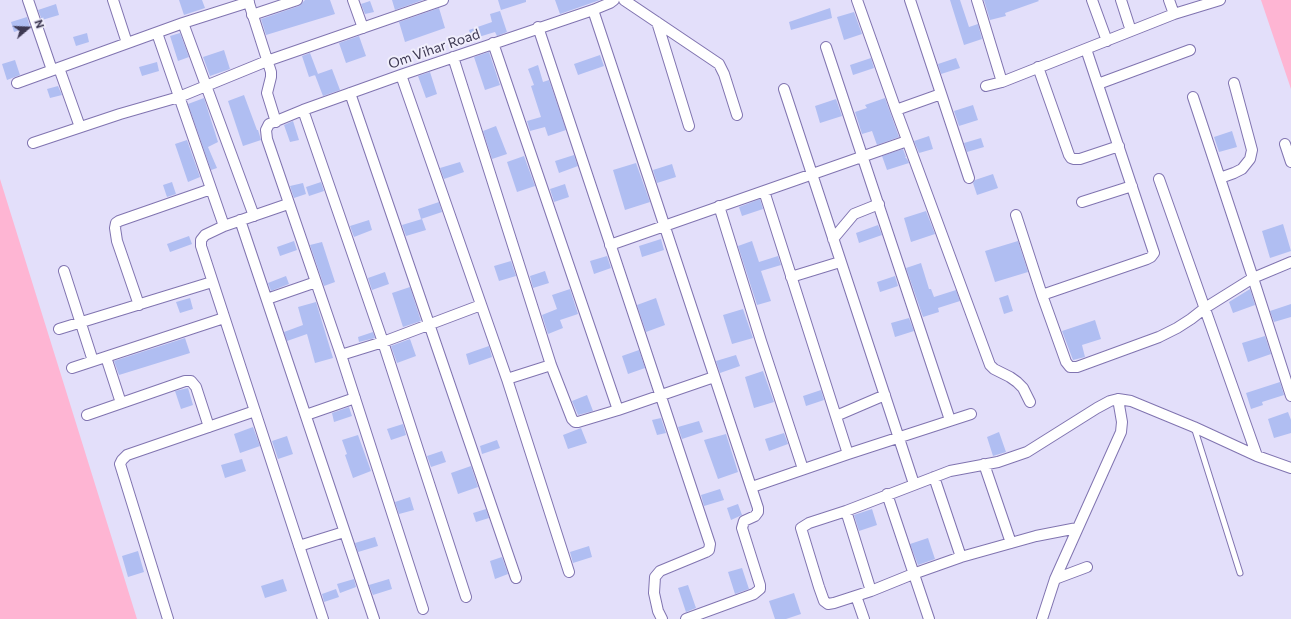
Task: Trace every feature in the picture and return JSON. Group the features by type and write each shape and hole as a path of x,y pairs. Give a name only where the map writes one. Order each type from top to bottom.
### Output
{"street":[{"path":"28,0 80,127"},
{"path":"252,15 297,0"},
{"path":"353,0 363,28"},
{"path":"33,143 179,97 267,62 443,0"},
{"name":"Om Vihar Road","path":"288,204 267,139 266,130 270,124 303,110 401,75 538,27 593,10 614,0"},
{"path":"624,0 719,64 724,74 737,115"},
{"path":"857,0 907,141 990,365 994,369 1017,382 1023,388 1030,402"},
{"path":"910,0 969,178"},
{"path":"977,0 1002,82"},
{"path":"1092,0 1107,41"},
{"path":"1121,0 1131,30"},
{"path":"1169,0 1174,14"},
{"path":"986,86 1002,82 1174,14 1220,0"},
{"path":"117,1 127,43"},
{"path":"17,83 248,1 271,77 267,92 276,122"},
{"path":"593,10 714,377 752,487 758,512 755,516 744,521 742,528 760,589 754,594 686,619"},
{"path":"656,22 689,126"},
{"path":"183,23 254,216"},
{"path":"538,27 710,544 710,547 706,552 660,571 655,577 654,593 658,611 662,619"},
{"path":"157,33 224,226"},
{"path":"493,43 618,410"},
{"path":"826,47 950,420"},
{"path":"1042,295 1151,257 1154,254 1086,49"},
{"path":"1098,84 1190,50"},
{"path":"453,57 552,365 572,419 575,422 618,410 714,377"},
{"path":"1038,67 1071,158 1080,159 1119,146"},
{"path":"401,75 507,379 569,572"},
{"path":"1220,178 1242,169 1250,159 1252,150 1234,83"},
{"path":"784,89 914,484"},
{"path":"350,93 516,578"},
{"path":"896,110 941,94"},
{"path":"1193,97 1291,396"},
{"path":"303,110 383,342 466,597"},
{"path":"610,244 907,141"},
{"path":"1285,144 1291,162"},
{"path":"1159,179 1257,456"},
{"path":"1082,202 1132,186"},
{"path":"139,304 118,241 115,228 116,223 119,220 212,189"},
{"path":"764,191 848,454"},
{"path":"323,619 200,246 201,240 205,235 240,220 288,204 341,355 423,609"},
{"path":"833,239 854,214 879,204"},
{"path":"719,206 803,469"},
{"path":"1016,214 1042,295 1066,362 1070,367 1077,367 1159,337 1192,319 1205,308 1253,278 1291,262"},
{"path":"240,220 374,619"},
{"path":"791,277 840,262"},
{"path":"64,271 93,361"},
{"path":"59,329 212,282"},
{"path":"267,299 316,282"},
{"path":"341,355 383,342 480,305"},
{"path":"72,368 224,318"},
{"path":"106,357 121,403"},
{"path":"507,379 552,365"},
{"path":"87,415 185,381 191,381 196,387 209,427"},
{"path":"836,416 885,396"},
{"path":"306,415 355,398"},
{"path":"1077,528 961,556 871,591 828,604 824,601 801,528 809,522 846,511 886,494 950,471 998,462 1027,452 1097,408 1110,401 1118,399 1131,401 1194,427 1257,456 1291,468"},
{"path":"1042,619 1055,579 1121,432 1122,422 1118,399"},
{"path":"168,619 120,464 127,455 255,411"},
{"path":"752,487 971,414"},
{"path":"984,464 1011,543"},
{"path":"934,477 961,556"},
{"path":"886,494 929,619"},
{"path":"846,511 871,591"},
{"path":"299,546 344,532"},
{"path":"1055,579 1087,567"},
{"path":"856,596 864,619"}],"lane":[{"path":"1194,427 1240,573"}],"shaded area":[{"path":"1261,0 1291,0 1291,89"},
{"path":"0,179 137,619 0,619"}],"building":[{"path":"179,0 202,0 205,8 184,15"},
{"path":"305,0 330,0 335,14 266,35 261,19 299,6"},
{"path":"392,0 423,0 395,10"},
{"path":"498,0 526,0 526,2 501,10"},
{"path":"555,0 600,0 560,14"},
{"path":"950,0 960,0 969,27 978,24 982,39 964,45"},
{"path":"984,0 1039,1 1005,13 1006,16 990,20"},
{"path":"370,1 374,12 365,14 361,4"},
{"path":"56,4 59,15 42,20 38,10"},
{"path":"439,8 445,28 405,42 399,22"},
{"path":"830,8 832,18 791,30 789,22"},
{"path":"500,11 507,32 497,36 495,32 472,39 469,30 492,22 490,14"},
{"path":"854,12 862,34 844,40 837,17"},
{"path":"27,17 30,27 14,32 11,22"},
{"path":"87,33 89,42 76,46 73,37"},
{"path":"180,33 189,57 178,61 170,36"},
{"path":"359,36 366,56 346,63 339,43"},
{"path":"224,50 230,69 210,76 203,57"},
{"path":"489,52 500,85 485,90 474,57"},
{"path":"310,53 318,74 309,77 302,56"},
{"path":"600,55 604,66 578,75 574,64"},
{"path":"871,58 874,68 853,75 850,65"},
{"path":"956,58 960,68 941,74 938,64"},
{"path":"15,60 20,75 7,80 2,64"},
{"path":"157,62 159,71 142,76 139,67"},
{"path":"538,65 543,82 549,80 566,130 548,136 545,127 530,131 527,121 541,117 531,86 534,85 528,69"},
{"path":"332,69 340,90 323,96 315,75"},
{"path":"430,72 437,94 426,98 418,76"},
{"path":"58,86 62,95 50,98 47,89"},
{"path":"244,95 261,140 243,146 228,101"},
{"path":"204,98 218,142 208,147 217,168 211,170 188,104"},
{"path":"885,98 899,137 877,145 872,131 862,134 855,112 867,108 865,105"},
{"path":"836,99 842,116 820,123 815,106"},
{"path":"973,105 978,120 959,126 954,111"},
{"path":"293,121 299,140 290,142 284,125"},
{"path":"496,126 507,154 492,159 483,131"},
{"path":"1232,131 1237,147 1219,152 1214,137"},
{"path":"929,136 933,149 919,153 914,141"},
{"path":"981,138 984,147 967,152 964,143"},
{"path":"187,140 200,177 188,182 175,144"},
{"path":"903,149 905,157 909,163 887,170 882,156"},
{"path":"574,155 578,166 559,173 555,161"},
{"path":"524,156 535,186 517,192 507,162"},
{"path":"460,162 464,172 444,179 440,168"},
{"path":"636,163 650,202 625,210 613,170"},
{"path":"672,164 676,177 657,183 653,170"},
{"path":"993,174 998,188 977,195 973,183 975,180"},
{"path":"172,182 176,194 167,197 163,185"},
{"path":"321,182 324,191 309,196 306,187"},
{"path":"303,183 306,194 294,198 290,186"},
{"path":"565,184 569,197 554,202 550,189"},
{"path":"760,199 763,209 742,216 739,207"},
{"path":"439,202 442,212 421,219 418,209"},
{"path":"926,211 935,234 911,242 904,218"},
{"path":"422,219 426,230 406,236 402,225"},
{"path":"369,220 372,230 354,237 350,226"},
{"path":"1283,224 1291,251 1270,258 1262,231"},
{"path":"878,225 882,235 859,243 856,233"},
{"path":"189,236 192,244 170,252 167,244"},
{"path":"661,239 664,250 642,257 639,246"},
{"path":"294,241 297,250 280,256 277,247"},
{"path":"752,241 759,262 778,256 781,265 761,271 771,301 757,305 738,246"},
{"path":"1018,241 1028,272 995,282 985,251"},
{"path":"322,242 335,282 324,286 310,245"},
{"path":"607,256 611,268 594,274 590,261"},
{"path":"511,261 516,276 499,281 494,266"},
{"path":"921,263 929,289 931,289 934,297 956,290 960,301 938,308 939,312 923,317 906,268"},
{"path":"545,271 549,283 533,288 530,276"},
{"path":"385,272 389,284 372,290 368,278"},
{"path":"286,276 289,284 271,291 268,283"},
{"path":"895,276 898,286 880,292 877,282"},
{"path":"410,287 421,321 403,327 392,293"},
{"path":"570,289 578,314 560,320 563,328 548,334 542,315 557,309 552,295"},
{"path":"1250,289 1255,305 1233,313 1229,302"},
{"path":"1008,295 1013,311 1004,314 999,298"},
{"path":"190,298 193,309 180,313 176,302"},
{"path":"656,298 665,325 646,332 637,305"},
{"path":"316,302 333,358 315,363 307,334 287,341 284,332 303,325 298,307"},
{"path":"1291,304 1291,317 1274,322 1270,311"},
{"path":"743,309 753,338 732,344 723,315"},
{"path":"909,318 914,331 895,337 891,323"},
{"path":"1095,320 1101,339 1082,345 1085,357 1073,360 1062,331"},
{"path":"373,332 375,338 359,342 358,337"},
{"path":"1265,336 1271,354 1248,362 1242,343"},
{"path":"185,338 190,353 119,375 114,361"},
{"path":"410,339 416,356 397,363 391,346"},
{"path":"489,346 492,357 469,365 466,354"},
{"path":"639,350 645,368 628,374 622,356"},
{"path":"736,355 740,366 720,373 716,361"},
{"path":"763,371 774,402 754,408 745,377"},
{"path":"1280,382 1284,395 1262,402 1263,405 1251,409 1246,393"},
{"path":"188,388 193,405 181,409 175,391"},
{"path":"821,390 824,400 806,406 803,396"},
{"path":"587,395 593,411 578,415 572,401"},
{"path":"349,407 352,416 334,422 332,413"},
{"path":"1288,412 1291,420 1291,433 1274,438 1268,419"},
{"path":"661,418 666,433 657,435 652,420"},
{"path":"699,421 703,432 682,439 678,427"},
{"path":"403,424 406,435 391,440 387,429"},
{"path":"253,427 260,446 240,453 234,434"},
{"path":"581,428 587,443 568,449 563,435"},
{"path":"999,432 1006,452 993,456 987,437"},
{"path":"784,433 788,444 769,451 765,439"},
{"path":"726,434 738,472 718,479 704,440"},
{"path":"358,435 371,471 353,478 345,455 347,454 342,440"},
{"path":"287,436 293,454 278,459 272,441"},
{"path":"497,440 500,448 482,454 480,446"},
{"path":"442,451 446,462 431,467 427,456"},
{"path":"242,459 246,471 225,478 221,465"},
{"path":"471,466 478,487 458,494 451,473"},
{"path":"720,489 724,500 704,506 701,495"},
{"path":"410,497 414,510 399,514 395,502"},
{"path":"738,504 742,515 731,520 727,508"},
{"path":"486,509 489,518 476,522 473,513"},
{"path":"872,509 877,525 859,531 854,515"},
{"path":"375,537 378,546 358,552 355,543"},
{"path":"928,538 935,559 918,565 910,544"},
{"path":"589,546 592,557 573,563 570,552"},
{"path":"138,551 144,572 128,577 122,556"},
{"path":"502,557 508,574 495,579 490,561"},
{"path":"742,568 749,589 735,594 728,572"},
{"path":"283,579 287,591 265,598 261,586"},
{"path":"354,579 356,587 340,593 337,584"},
{"path":"389,579 392,589 373,595 369,585"},
{"path":"688,585 696,608 686,612 678,588"},
{"path":"336,589 339,597 324,602 322,594"},
{"path":"794,593 801,614 786,619 775,619 769,601"}]}
